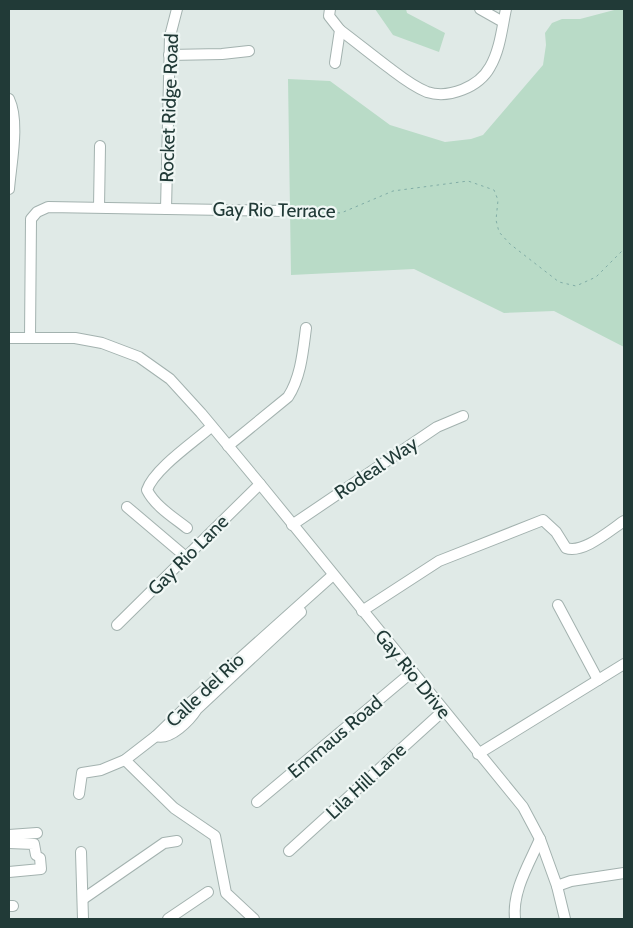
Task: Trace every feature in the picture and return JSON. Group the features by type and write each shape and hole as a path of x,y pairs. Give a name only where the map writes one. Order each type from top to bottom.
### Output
{"street":[{"name":"Rocket Ridge Road","path":"166,209 170,36 177,9"},
{"path":"330,9 329,16 340,30 409,82 428,92 438,94 460,91 470,87 483,77 490,68 497,52 506,9"},
{"path":"480,9 503,22"},
{"path":"336,63 340,30"},
{"path":"169,55 222,54 250,51"},
{"path":"9,98 13,108 13,137 9,189"},
{"path":"99,208 100,146"},
{"name":"Gay Rio Terrace","path":"30,338 31,219 37,212 48,206 284,211"},
{"path":"228,446 288,397 302,357 306,328"},
{"name":"Gay Rio Drive","path":"9,338 88,340 115,347 139,357 174,383 260,484 522,807 540,839 557,886 565,919"},
{"name":"Rodeal Way","path":"292,525 437,427 463,416"},
{"path":"187,528 167,512 147,490 149,484 171,460 211,427"},
{"name":"Gay Rio Lane","path":"117,625 260,484"},
{"path":"127,507 186,557"},
{"path":"362,611 439,561 543,520 556,532 566,548 575,550 584,547 624,522"},
{"name":"Calle del Rio","path":"79,794 82,773 101,770 125,760 156,736 190,703 335,577"},
{"path":"558,605 598,680"},
{"path":"478,754 624,664"},
{"name":"Emmaus Road","path":"257,802 412,672"},
{"name":"Lila Hill Lane","path":"289,851 443,711"},
{"path":"125,760 174,808 215,836 226,893 254,919"},
{"path":"9,835 36,833"},
{"path":"515,919 516,895 540,839"},
{"path":"83,899 164,843 177,841"},
{"path":"9,843 34,844 41,869 9,872"},
{"path":"81,852 83,919"},
{"path":"557,886 571,881 624,873"},
{"path":"168,919 208,892"}],"path":[{"name":"Gay Rio Terrace","path":"284,211 341,213 393,192 468,181 494,190 498,200 496,220 499,232 510,244 559,282 576,286 596,277 624,249"}],"green space":[{"path":"375,9 406,9 407,13 445,33 439,52 393,35"},
{"path":"624,9 624,347 554,311 504,313 414,269 291,275 288,79 330,81 390,125 445,142 471,139 483,135 543,65 546,45 545,33 552,23 562,19 580,19"}]}
